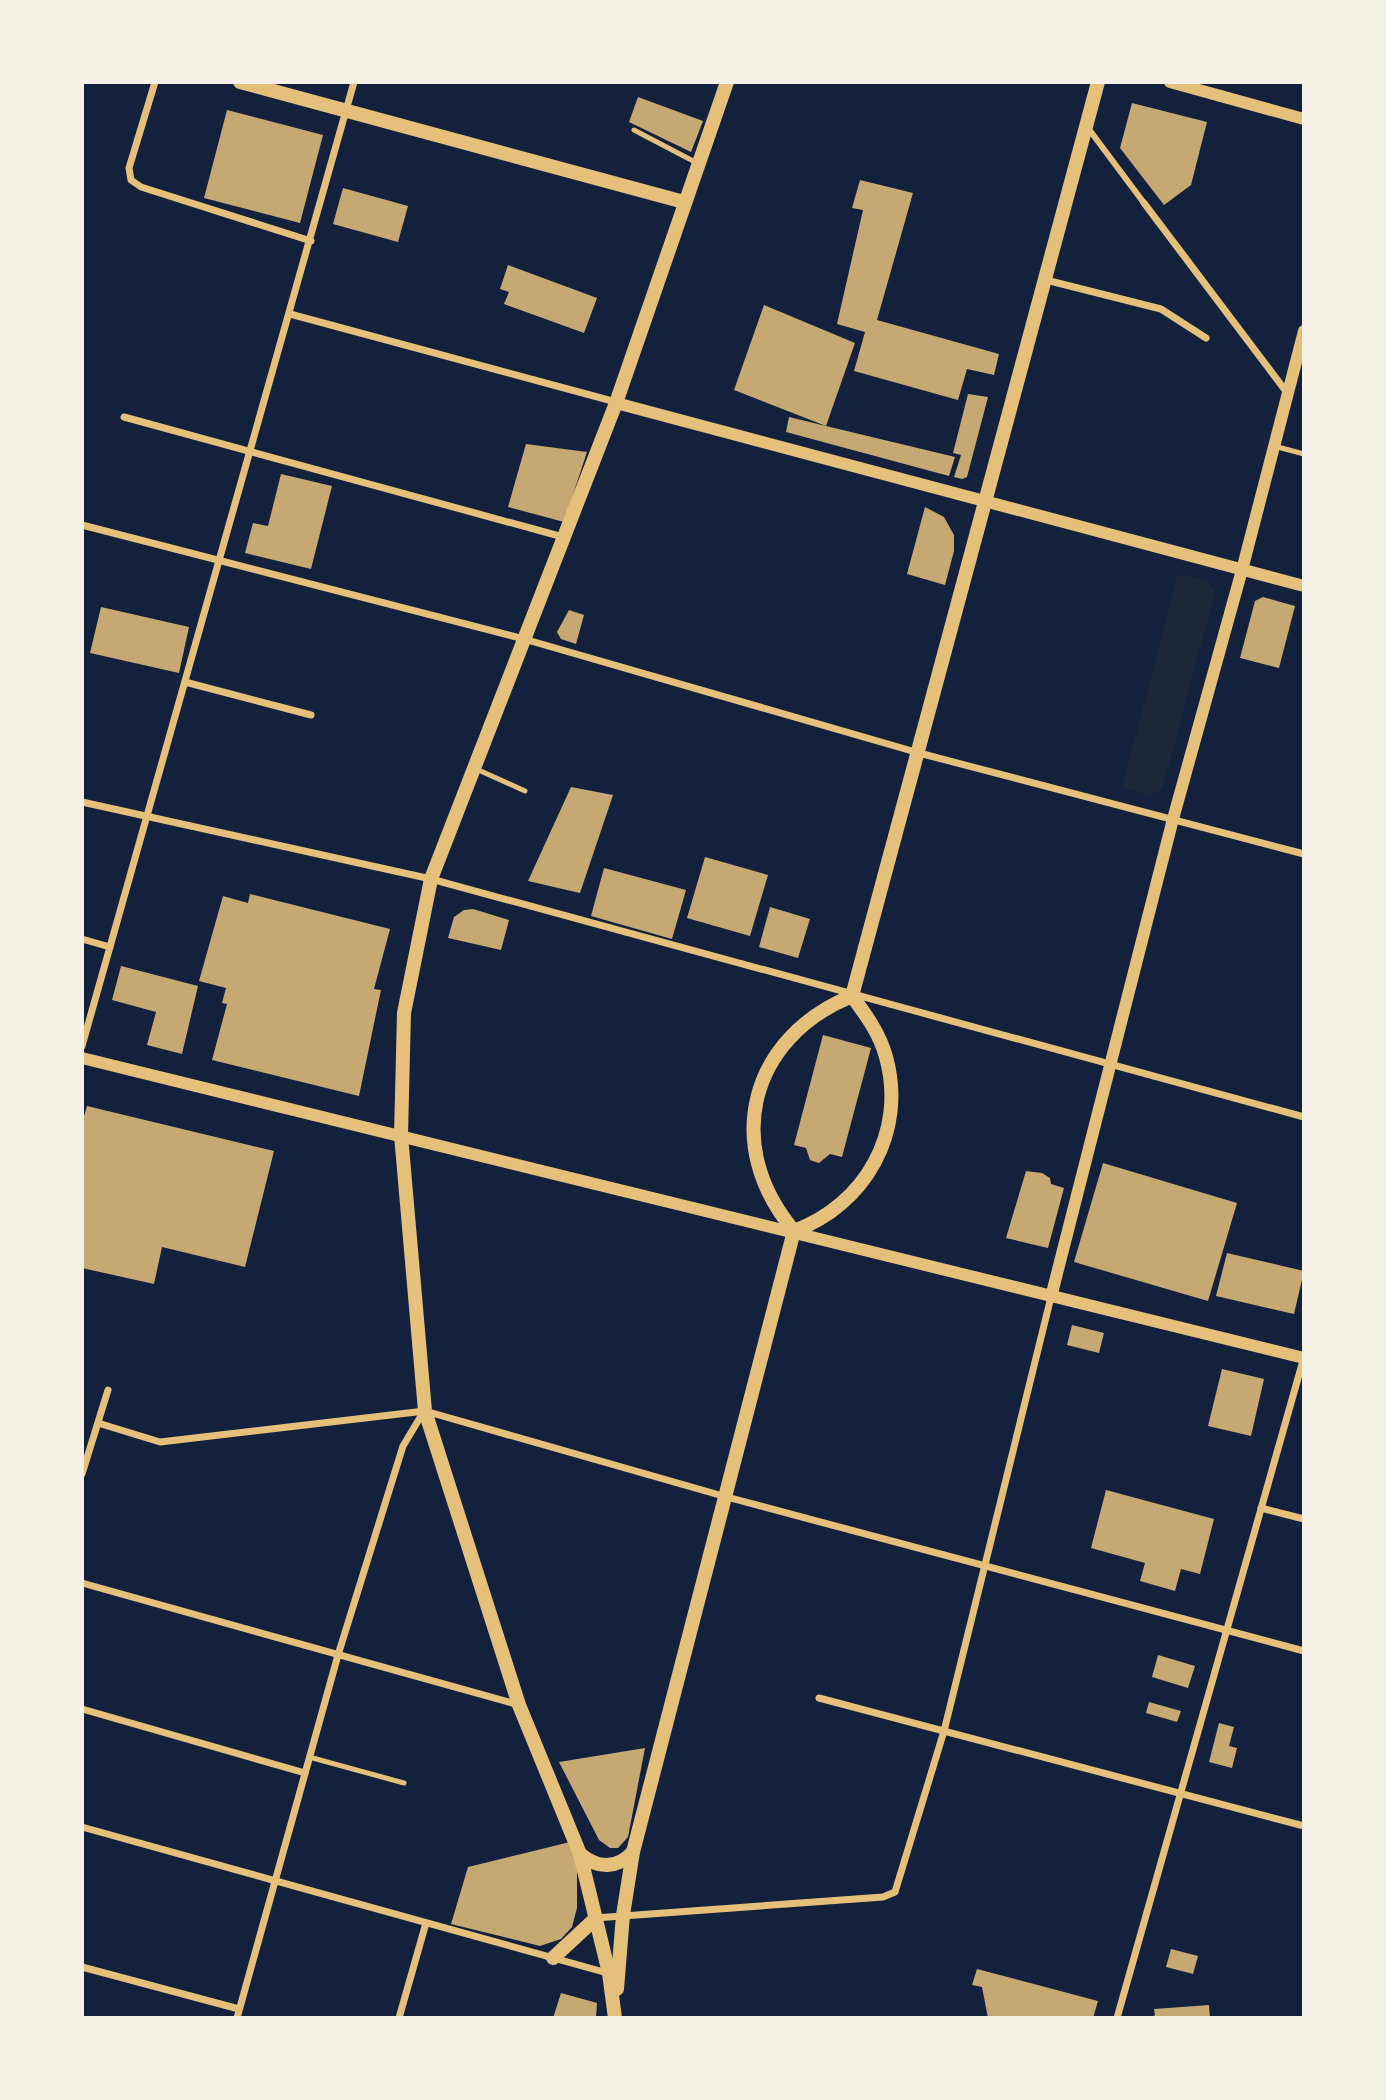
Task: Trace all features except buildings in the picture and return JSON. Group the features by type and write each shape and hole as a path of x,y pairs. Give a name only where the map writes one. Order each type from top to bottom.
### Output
{"main road":[{"path":"240,82 684,202"},
{"path":"613,1975 595,1919 580,1854 519,1705 425,1411 401,1135 404,1013 431,879 616,402 727,82"},
{"path":"794,1231 780,1214 760,1175 753,1130 755,1108 769,1066 795,1030 812,1016 852,996 1098,82"},
{"path":"615,2014 613,1975 633,1852 723,1496 794,1231 832,1213 863,1182 884,1143 890,1122 890,1078 886,1056 872,1026 852,996"},
{"path":"580,1854 597,1865 607,1866 626,1859 633,1852"},
{"path":"552,1958 595,1919"}],"street":[{"path":"155,82 129,168 131,180 141,187 311,241"},
{"path":"82,1046 354,82"},
{"path":"1170,82 1304,119"},
{"path":"1087,127 1288,394"},
{"path":"1045,280 1161,309 1206,338"},
{"path":"290,314 986,503 1304,586"},
{"path":"595,1919 883,1897 895,1892 944,1731 983,1564 1173,819 1304,331"},
{"path":"124,418 564,538"},
{"path":"82,525 219,563 524,639 919,753 1304,854"},
{"path":"185,682 311,715"},
{"path":"82,802 431,879 852,996 1304,1117"},
{"path":"82,939 110,947"},
{"path":"82,1058 1304,1357 1117,2018"},
{"path":"82,1474 108,1390"},
{"path":"98,1423 160,1442 425,1411 723,1496 1304,1651"},
{"path":"82,1967 238,2013 338,1655 403,1446 425,1411"},
{"path":"1261,1508 1304,1519"},
{"path":"82,1583 519,1705"},
{"path":"819,1698 1304,1826"},
{"path":"82,1709 305,1773"},
{"path":"82,1827 613,1975"},
{"path":"399,2018 426,1923"}],"lane":[{"path":"634,130 698,163"},
{"path":"1274,446 1304,454"},
{"path":"474,768 525,791"},
{"path":"309,1757 404,1783"}],"shaded area":[{"path":"1178,574 1209,582 1215,592 1163,787 1160,791 1148,795 1122,788"}]}
